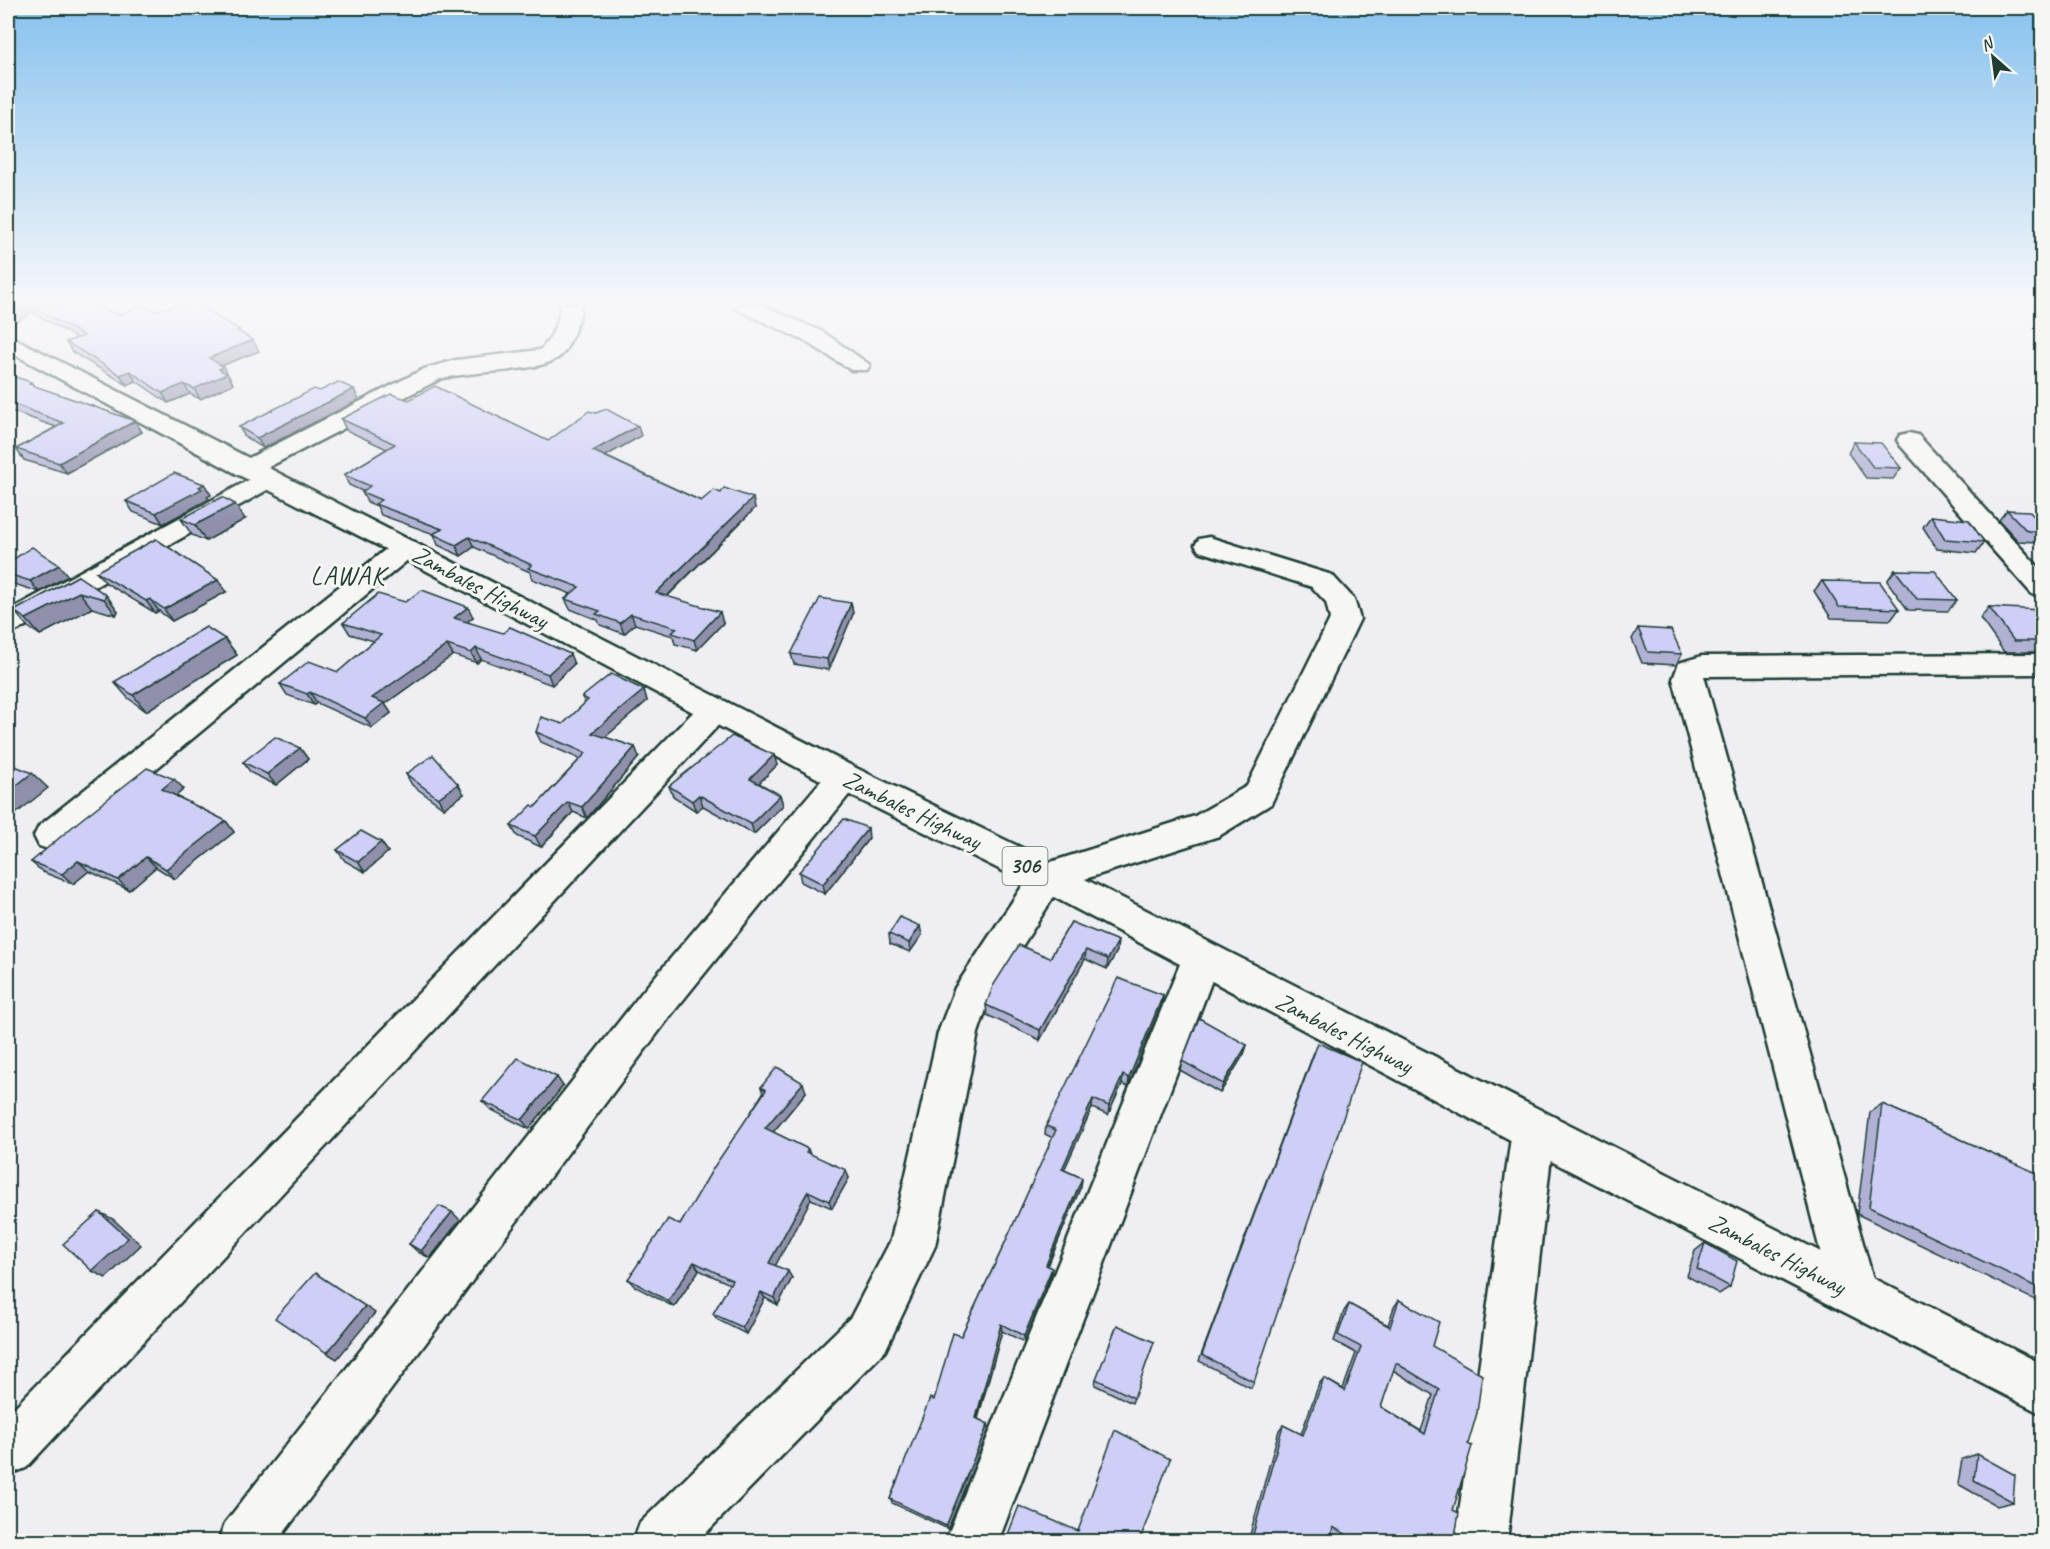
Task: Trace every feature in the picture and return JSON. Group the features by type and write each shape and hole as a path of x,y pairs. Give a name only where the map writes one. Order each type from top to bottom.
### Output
{"street":[{"name":"Zambales Highway","path":"74,377 256,475 405,548 844,777 1048,877 1201,959 2043,1390"},
{"path":"8,623 256,475 426,377"},
{"path":"1910,440 2043,588"},
{"path":"659,1542 868,1334 912,1246 958,1032 974,988 1048,877 1207,826 1259,795 1345,619 1340,599 1322,581 1209,545"},
{"path":"51,836 405,548"},
{"path":"1854,1293 1688,679 1690,669 1702,666 2043,664"},
{"path":"8,1450 714,710"},
{"path":"243,1542 657,1003 844,777"},
{"path":"971,1542 1201,959"},
{"path":"1481,1542 1533,1130"}],"building":[{"path":"8,377 16,377 135,421 59,463 16,449 64,423 8,402"},
{"path":"139,377 220,377 194,389 184,384 162,393"},
{"path":"338,382 354,389 257,438 239,427 314,389 320,391"},
{"path":"435,386 548,441 589,411 596,413 606,409 638,426 593,451 701,501 714,490 721,493 724,488 753,498 656,593 720,612 694,640 672,633 677,628 631,614 620,623 596,614 600,611 565,599 579,587 528,568 532,565 469,537 456,545 433,534 442,529 375,504 381,500 362,492 370,486 344,475 395,444 341,419 391,394 409,400"},
{"path":"1854,442 1881,443 1901,468 1873,467"},
{"path":"174,473 204,484 199,487 202,489 156,513 126,501"},
{"path":"222,497 235,504 195,525 181,519"},
{"path":"2007,510 2029,511 2043,526 2043,531 2027,531"},
{"path":"1931,516 1969,520 1984,542 1945,539"},
{"path":"156,539 218,580 164,609 150,599 146,601 96,572"},
{"path":"32,547 59,565 30,581 8,574 8,563"},
{"path":"1895,570 1935,571 1957,600 1917,599"},
{"path":"78,576 106,595 104,599 79,592 26,619 14,611"},
{"path":"1822,581 1880,582 1899,609 1839,607"},
{"path":"422,590 468,607 454,618 503,633 510,627 570,654 548,674 476,648 471,653 447,645 372,698 384,703 365,718 310,692 307,694 280,684 309,661 338,672 381,635 343,623 378,594 405,602"},
{"path":"820,598 851,603 827,659 791,654"},
{"path":"1989,607 2040,610 2043,614 2043,641 2014,641"},
{"path":"206,627 225,639 133,695 114,682"},
{"path":"1638,628 1671,630 1682,654 1648,652"},
{"path":"611,674 644,690 592,733 635,747 582,807 568,802 535,836 511,826 532,805 535,807 586,753 536,732 541,717 563,724 588,700 582,697"},
{"path":"732,736 774,755 750,779 780,795 751,824 699,795 692,801 669,786"},
{"path":"275,737 300,748 267,774 243,762"},
{"path":"433,755 458,784 438,798 406,774"},
{"path":"8,763 32,773 8,792"},
{"path":"147,768 174,779 162,789 226,821 166,869 146,857 118,880 78,861 62,874 31,862 78,822"},
{"path":"844,819 868,828 823,884 799,872"},
{"path":"361,831 381,842 358,862 337,850"},
{"path":"900,917 920,926 909,943 889,934"},
{"path":"1071,922 1118,941 1108,959 1086,950 1040,1030 986,1005 993,986 1019,945 1050,958"},
{"path":"1118,978 1163,995 1129,1078 1123,1075 1109,1106 1093,1099 1062,1169 1082,1178 1046,1265 1052,1268 1024,1336 1001,1324 976,1418 988,1424 946,1526 890,1499 930,1398 934,1400 953,1333 961,1336 1004,1245 1056,1130 1046,1126"},
{"path":"1199,1018 1247,1045 1223,1084 1182,1061"},
{"path":"1318,1043 1362,1062 1254,1382 1202,1355"},
{"path":"518,1058 557,1077 522,1120 482,1101"},
{"path":"777,1067 803,1083 765,1128 808,1149 806,1152 846,1170 829,1201 808,1191 769,1263 788,1271 774,1298 761,1292 742,1327 713,1314 732,1280 694,1262 668,1301 628,1279 668,1219 680,1225 714,1167 766,1090 761,1087"},
{"path":"1882,1104 2043,1176 2043,1290 1869,1207"},
{"path":"439,1206 452,1212 421,1251 409,1244"},
{"path":"99,1212 128,1238 92,1271 63,1244"},
{"path":"1705,1243 1737,1261 1730,1287 1697,1269"},
{"path":"315,1273 365,1306 327,1353 275,1318"},
{"path":"1399,1300 1439,1322 1432,1346 1482,1375 1477,1413 1468,1444 1472,1446 1453,1510 1459,1513 1454,1542 1360,1542 1333,1527 1329,1542 1251,1542 1283,1425 1303,1435 1324,1378 1345,1391 1361,1347 1338,1335 1349,1304 1390,1327","holes":["1396,1363 1439,1389 1425,1434 1381,1407"]},
{"path":"1117,1325 1154,1342 1134,1398 1096,1379"},
{"path":"1115,1430 1170,1459 1139,1542 1005,1542 1019,1506 1078,1531"},
{"path":"1977,1454 2015,1475 2013,1502 1974,1480"}],"district":[{"name":"LAWAK","path":"348,575"}]}
